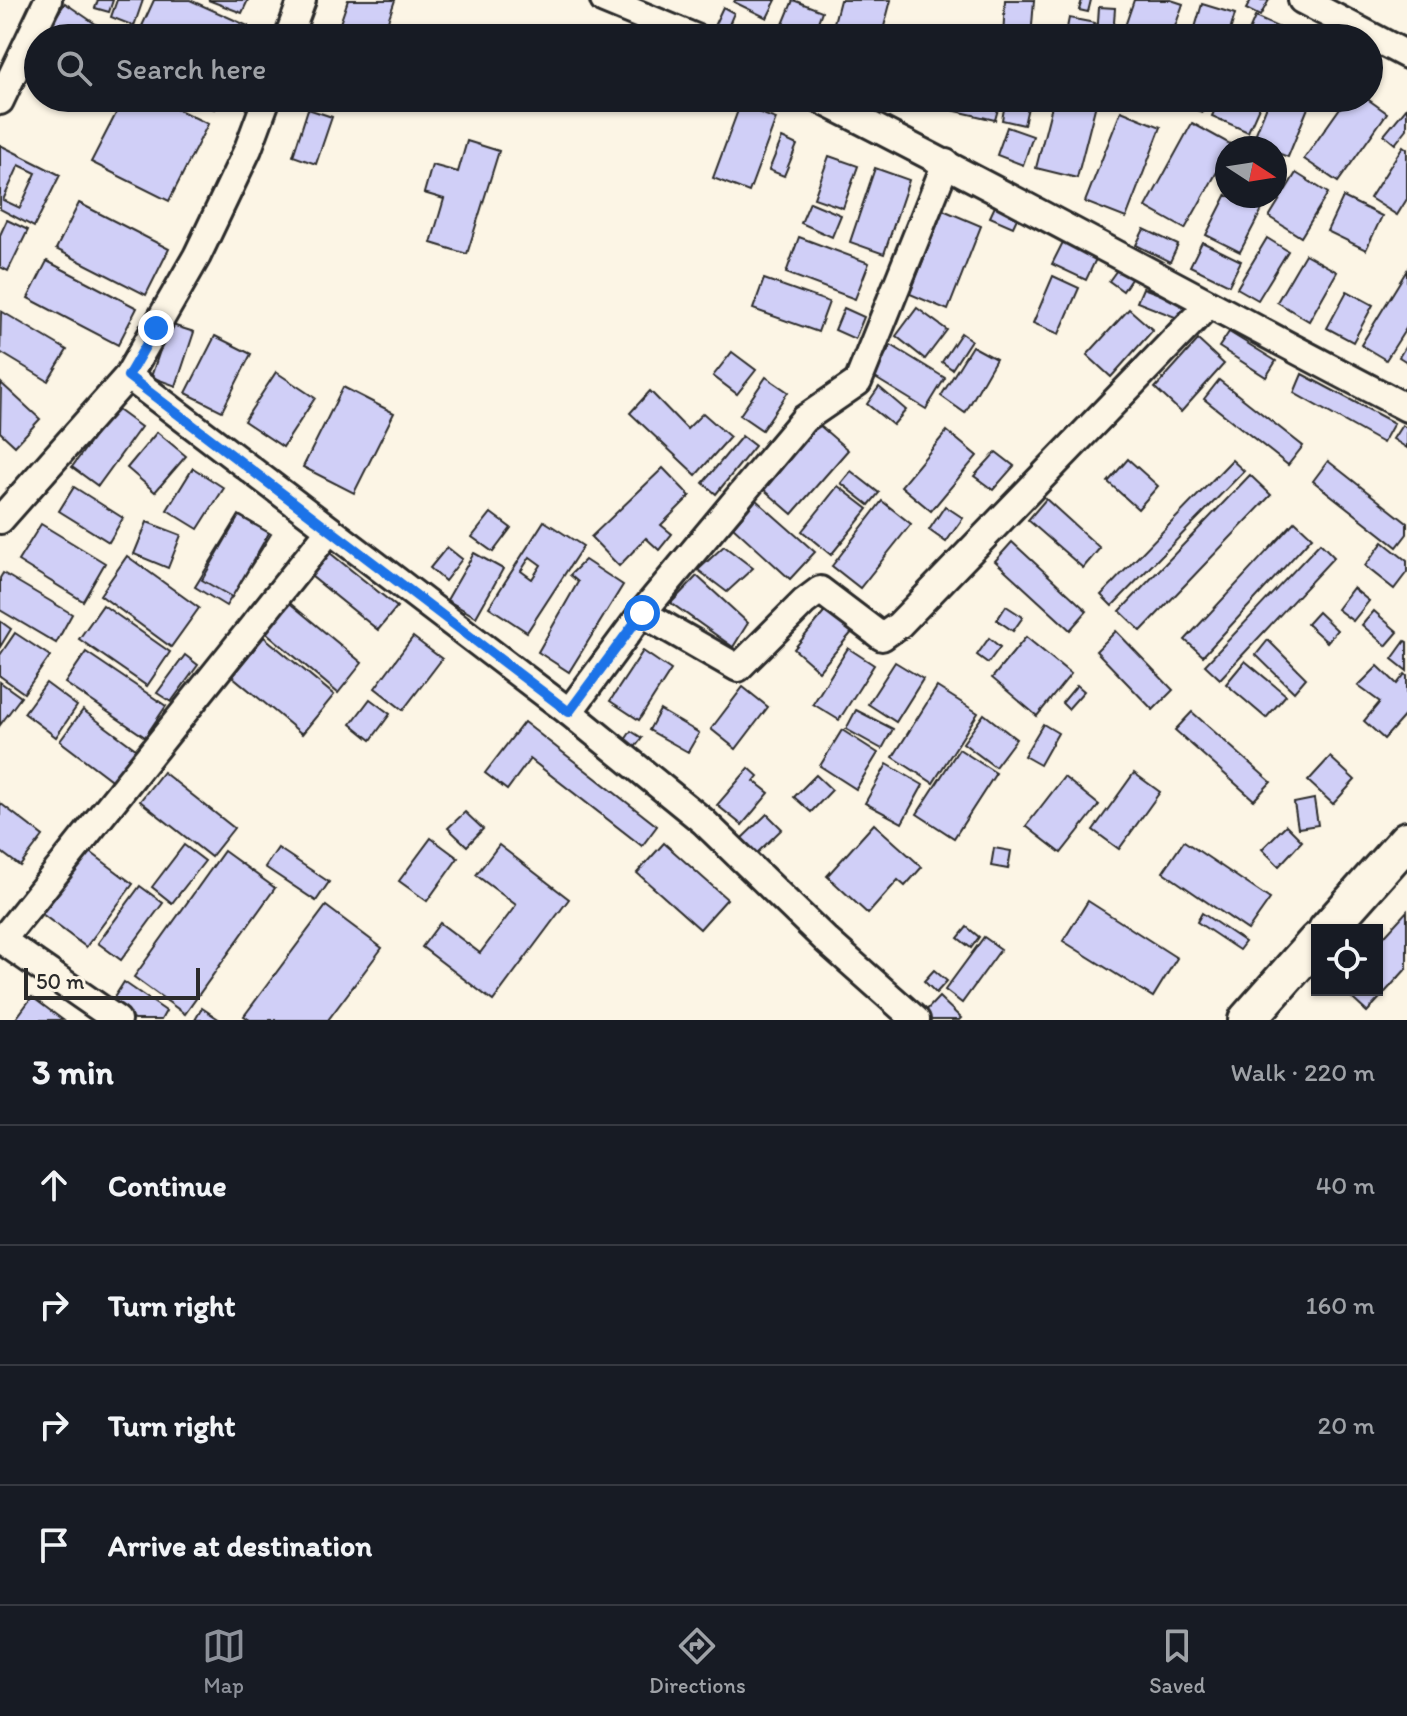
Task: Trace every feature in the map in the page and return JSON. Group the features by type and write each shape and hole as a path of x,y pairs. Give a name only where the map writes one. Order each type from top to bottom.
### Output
{"main road":[{"path":"1332,924 1407,840"},
{"path":"1247,1020 1311,948"}],"street":[{"path":"37,24 48,0"},
{"path":"293,24 302,0"},
{"path":"604,0 662,24"},
{"path":"1302,0 1348,24"},
{"path":"1383,42 1407,55"},
{"path":"0,101 24,50"},
{"path":"0,520 128,376 197,256 248,149 262,112"},
{"path":"845,112 1407,408"},
{"path":"569,712 642,613 804,419 858,382 946,163"},
{"path":"642,613 738,668 820,590 882,637 899,625 1208,305"},
{"path":"128,376 569,712 703,821 827,941 916,1020"},
{"path":"117,1020 1,940 329,531"}],"building":[{"path":"98,0 113,0 109,12 95,8"},
{"path":"117,0 143,0 135,24 111,17"},
{"path":"154,0 190,0 244,24 143,24"},
{"path":"208,0 248,0 242,13"},
{"path":"348,0 395,0 387,24 340,24"},
{"path":"735,0 776,0 767,18"},
{"path":"793,0 822,11 817,24 783,24"},
{"path":"840,0 891,0 885,24 834,24"},
{"path":"1005,0 1034,0 1032,24 1004,24"},
{"path":"1082,0 1091,0 1088,12 1079,10"},
{"path":"1134,0 1171,0 1183,4 1176,24 1126,24"},
{"path":"1251,0 1269,0 1260,16 1246,9"},
{"path":"65,3 96,24 51,24"},
{"path":"1202,4 1235,14 1232,24 1196,24"},
{"path":"723,7 734,13 729,24 715,24"},
{"path":"1099,7 1115,8 1114,24 1098,24"},
{"path":"1255,17 1271,24 1252,24"},
{"path":"1069,18 1095,23 1095,24 1068,24"},
{"path":"1407,107 1407,129 1395,144 1384,135"},
{"path":"1383,110 1387,113 1338,182 1304,159 1337,112"},
{"path":"117,112 184,112 208,124 169,201 91,162"},
{"path":"307,112 332,117 316,164 293,156"},
{"path":"737,112 758,112 776,119 749,192 713,178"},
{"path":"960,112 997,112 995,120"},
{"path":"1003,112 1027,112 1024,125 1002,120"},
{"path":"1050,112 1094,112 1077,178 1036,168"},
{"path":"1121,112 1161,127 1126,218 1085,202"},
{"path":"1214,112 1257,112 1248,132 1212,116"},
{"path":"1264,112 1306,112 1288,157 1287,136 1255,136"},
{"path":"1192,123 1216,136 1215,175 1185,229 1146,207"},
{"path":"1007,127 1033,136 1023,165 997,155"},
{"path":"782,138 797,145 784,176 769,170"},
{"path":"467,141 499,151 467,254 431,243 444,199 424,193 432,165 458,172"},
{"path":"0,145 60,175 34,227 0,209","holes":["19,165 36,173 20,208 3,200"]},
{"path":"1403,146 1407,149 1407,199 1397,215 1370,198"},
{"path":"829,156 858,166 843,208 814,198"},
{"path":"875,168 909,180 884,254 850,242"},
{"path":"1296,173 1328,193 1301,237 1269,217 1275,208 1287,208 1287,188"},
{"path":"1343,197 1382,216 1366,250 1327,231"},
{"path":"810,202 841,215 832,237 801,223"},
{"path":"79,203 169,249 146,295 56,249"},
{"path":"996,204 1019,214 1013,227 990,217"},
{"path":"1220,208 1263,208 1240,252 1206,235"},
{"path":"943,210 981,226 948,310 910,294"},
{"path":"7,220 28,230 8,271 0,267 0,235"},
{"path":"1144,229 1178,245 1170,262 1136,245"},
{"path":"799,237 869,263 855,299 786,273"},
{"path":"1267,238 1288,251 1258,300 1237,288"},
{"path":"1063,242 1096,259 1086,280 1052,264"},
{"path":"1202,242 1241,261 1229,285 1190,266"},
{"path":"1305,254 1337,272 1309,321 1277,302"},
{"path":"47,261 137,308 118,345 28,298"},
{"path":"1119,267 1133,276 1123,291 1109,281"},
{"path":"1407,270 1407,327 1386,360 1361,345"},
{"path":"1053,276 1079,288 1059,334 1033,323"},
{"path":"764,279 829,302 818,332 753,309"},
{"path":"1143,288 1186,304 1180,319 1137,302"},
{"path":"1347,291 1373,305 1353,342 1327,328"},
{"path":"844,308 864,317 855,339 835,330"},
{"path":"917,308 947,330 925,359 896,336"},
{"path":"1129,309 1153,330 1111,377 1087,355"},
{"path":"1,311 67,350 48,381 0,352"},
{"path":"169,324 194,332 176,386 151,377"},
{"path":"1229,332 1276,361 1266,377 1219,347"},
{"path":"961,333 971,340 952,369 942,362"},
{"path":"215,336 251,354 222,411 186,393"},
{"path":"1198,340 1224,364 1181,412 1155,388"},
{"path":"1407,344 1407,362 1399,357"},
{"path":"891,345 945,378 926,409 872,376"},
{"path":"972,346 996,359 965,413 941,396"},
{"path":"732,352 756,370 737,394 713,376"},
{"path":"276,372 315,398 283,447 244,421"},
{"path":"1302,374 1394,423 1383,443 1294,393"},
{"path":"766,377 788,392 762,430 740,415"},
{"path":"1219,380 1303,446 1288,465 1204,399"},
{"path":"1,383 40,419 15,446 0,432"},
{"path":"343,387 394,413 354,493 303,467"},
{"path":"879,387 906,410 893,425 867,404"},
{"path":"650,391 687,429 703,413 730,437 696,475 630,413"},
{"path":"115,408 141,427 98,486 72,467"},
{"path":"818,424 848,450 792,514 762,488"},
{"path":"1402,425 1407,428 1407,448 1393,439"},
{"path":"947,431 977,456 931,511 901,486"},
{"path":"157,432 186,456 155,492 127,468"},
{"path":"742,436 755,446 716,494 703,483"},
{"path":"996,452 1014,466 993,490 974,476"},
{"path":"1128,459 1158,486 1138,509 1108,482"},
{"path":"1232,460 1244,471 1112,606 1101,595"},
{"path":"1328,461 1407,523 1407,534 1397,547 1313,481"},
{"path":"193,468 224,488 198,529 167,510"},
{"path":"663,468 690,496 661,525 672,534 659,550 646,538 619,566 591,537"},
{"path":"851,471 879,493 869,505 841,483"},
{"path":"1250,475 1271,495 1141,631 1120,611"},
{"path":"838,486 868,509 831,555 802,531"},
{"path":"74,487 123,518 109,542 59,511"},
{"path":"1046,499 1100,548 1083,568 1028,520"},
{"path":"756,500 815,552 790,579 733,527"},
{"path":"882,501 911,524 860,588 832,566"},
{"path":"945,506 963,518 946,542 929,530"},
{"path":"491,513 511,528 493,552 472,537"},
{"path":"239,515 271,534 226,606 195,587"},
{"path":"239,516 269,533 232,597 202,580"},
{"path":"544,521 583,546 527,632 489,607","holes":["530,557 541,565 532,579 521,571"]},
{"path":"1295,521 1312,537 1203,656 1185,640"},
{"path":"147,522 181,535 168,568 134,554"},
{"path":"41,524 105,563 83,601 18,561"},
{"path":"1012,542 1087,611 1070,630 995,561"},
{"path":"1383,542 1407,561 1407,572 1394,589 1365,566"},
{"path":"1320,543 1334,557 1220,679 1205,665"},
{"path":"724,546 753,568 727,592 698,570"},
{"path":"447,547 462,559 445,581 430,568"},
{"path":"330,553 397,607 378,630 311,576"},
{"path":"474,553 503,569 476,617 447,600"},
{"path":"127,556 199,608 171,647 100,595"},
{"path":"585,560 623,585 569,672 538,652 578,582 570,575"},
{"path":"3,573 72,614 56,643 0,610 0,578"},
{"path":"697,576 748,623 733,647 671,603"},
{"path":"1353,588 1369,601 1353,621 1337,609"},
{"path":"286,600 362,663 338,693 262,629"},
{"path":"103,605 170,652 147,686 79,639"},
{"path":"1006,606 1023,617 1013,631 997,620"},
{"path":"827,609 853,631 819,671 794,649"},
{"path":"1374,611 1398,632 1386,646 1362,625"},
{"path":"1318,612 1337,630 1327,642 1307,624"},
{"path":"0,621 11,629 0,647"},
{"path":"1116,631 1173,690 1153,710 1096,651"},
{"path":"15,633 50,656 24,693 0,676 0,655"},
{"path":"264,637 334,695 302,734 232,676"},
{"path":"413,637 442,659 403,710 375,688"},
{"path":"1026,637 1071,674 1037,716 992,678"},
{"path":"989,638 1000,647 988,663 977,655"},
{"path":"1268,640 1306,678 1294,692 1256,655"},
{"path":"1407,642 1407,671 1392,659"},
{"path":"848,648 874,665 839,720 813,704"},
{"path":"643,651 671,670 639,720 610,701"},
{"path":"86,652 166,706 145,737 65,683"},
{"path":"185,655 198,665 171,702 157,693"},
{"path":"1245,661 1286,695 1266,718 1226,684"},
{"path":"895,662 923,679 896,722 868,704"},
{"path":"1378,666 1397,684 1405,674 1407,676 1407,713 1384,739 1364,721 1380,702 1358,686"},
{"path":"0,682 21,697 0,725"},
{"path":"46,683 77,706 56,737 24,713"},
{"path":"1077,685 1084,691 1068,709 1062,703"},
{"path":"743,687 768,707 736,749 711,729"},
{"path":"937,687 978,713 933,783 893,757"},
{"path":"370,699 390,714 371,740 351,724"},
{"path":"83,710 137,750 114,782 60,741"},
{"path":"660,710 699,733 688,752 649,730"},
{"path":"856,710 893,729 882,749 846,729"},
{"path":"1192,712 1271,782 1254,800 1175,730"},
{"path":"984,714 1016,739 995,767 963,743"},
{"path":"524,722 657,826 642,846 530,759 507,790 485,773"},
{"path":"1043,724 1058,733 1040,765 1024,756"},
{"path":"842,730 878,753 856,789 820,766"},
{"path":"631,731 642,738 633,750 623,743"},
{"path":"959,749 996,773 954,838 917,814"},
{"path":"1330,757 1355,780 1333,804 1308,781"},
{"path":"887,764 923,785 902,823 865,803"},
{"path":"749,768 758,776 754,781 769,793 742,825 717,805"},
{"path":"163,772 234,828 211,857 140,801"},
{"path":"1134,773 1160,792 1119,849 1093,830"},
{"path":"816,775 832,790 811,812 794,797"},
{"path":"1064,777 1099,805 1061,853 1026,826"},
{"path":"1314,799 1318,825 1298,828 1294,803"},
{"path":"0,803 43,836 20,866 0,851"},
{"path":"465,812 483,829 467,846 448,828"},
{"path":"767,814 782,829 756,854 741,839"},
{"path":"874,824 922,867 905,886 898,880 868,914 827,876"},
{"path":"1286,825 1302,841 1279,866 1262,849"},
{"path":"431,838 458,858 427,901 399,881"},
{"path":"1184,841 1270,899 1248,930 1163,872"},
{"path":"664,843 727,899 700,929 637,873"},
{"path":"184,845 205,861 172,903 152,887"},
{"path":"499,845 569,899 493,1001 422,947 440,923 480,953 516,905 476,875"},
{"path":"278,848 329,882 316,901 265,867"},
{"path":"994,848 1011,851 1008,869 991,866"},
{"path":"89,851 133,884 86,947 42,914"},
{"path":"224,851 275,888 185,1014 134,977"},
{"path":"140,886 163,903 121,960 98,943"},
{"path":"1088,901 1177,958 1153,997 1063,941"},
{"path":"326,906 382,948 328,1020 250,1020 244,1016"},
{"path":"1407,911 1407,968 1383,994 1383,937"},
{"path":"1202,913 1245,942 1239,950 1197,922"},
{"path":"967,927 979,937 971,948 958,938"},
{"path":"984,937 1001,949 962,1003 945,990"},
{"path":"934,970 947,981 936,993 924,981"},
{"path":"124,982 166,1011 161,1020 134,1020 110,1004"},
{"path":"1350,996 1382,996 1367,1012"},
{"path":"32,997 63,1020 15,1020"},
{"path":"939,997 961,1018 959,1020 923,1020 920,1017"},
{"path":"202,1008 220,1020 195,1020"}],"route":[{"path":"156,328 128,376 569,712 642,613"}]}
